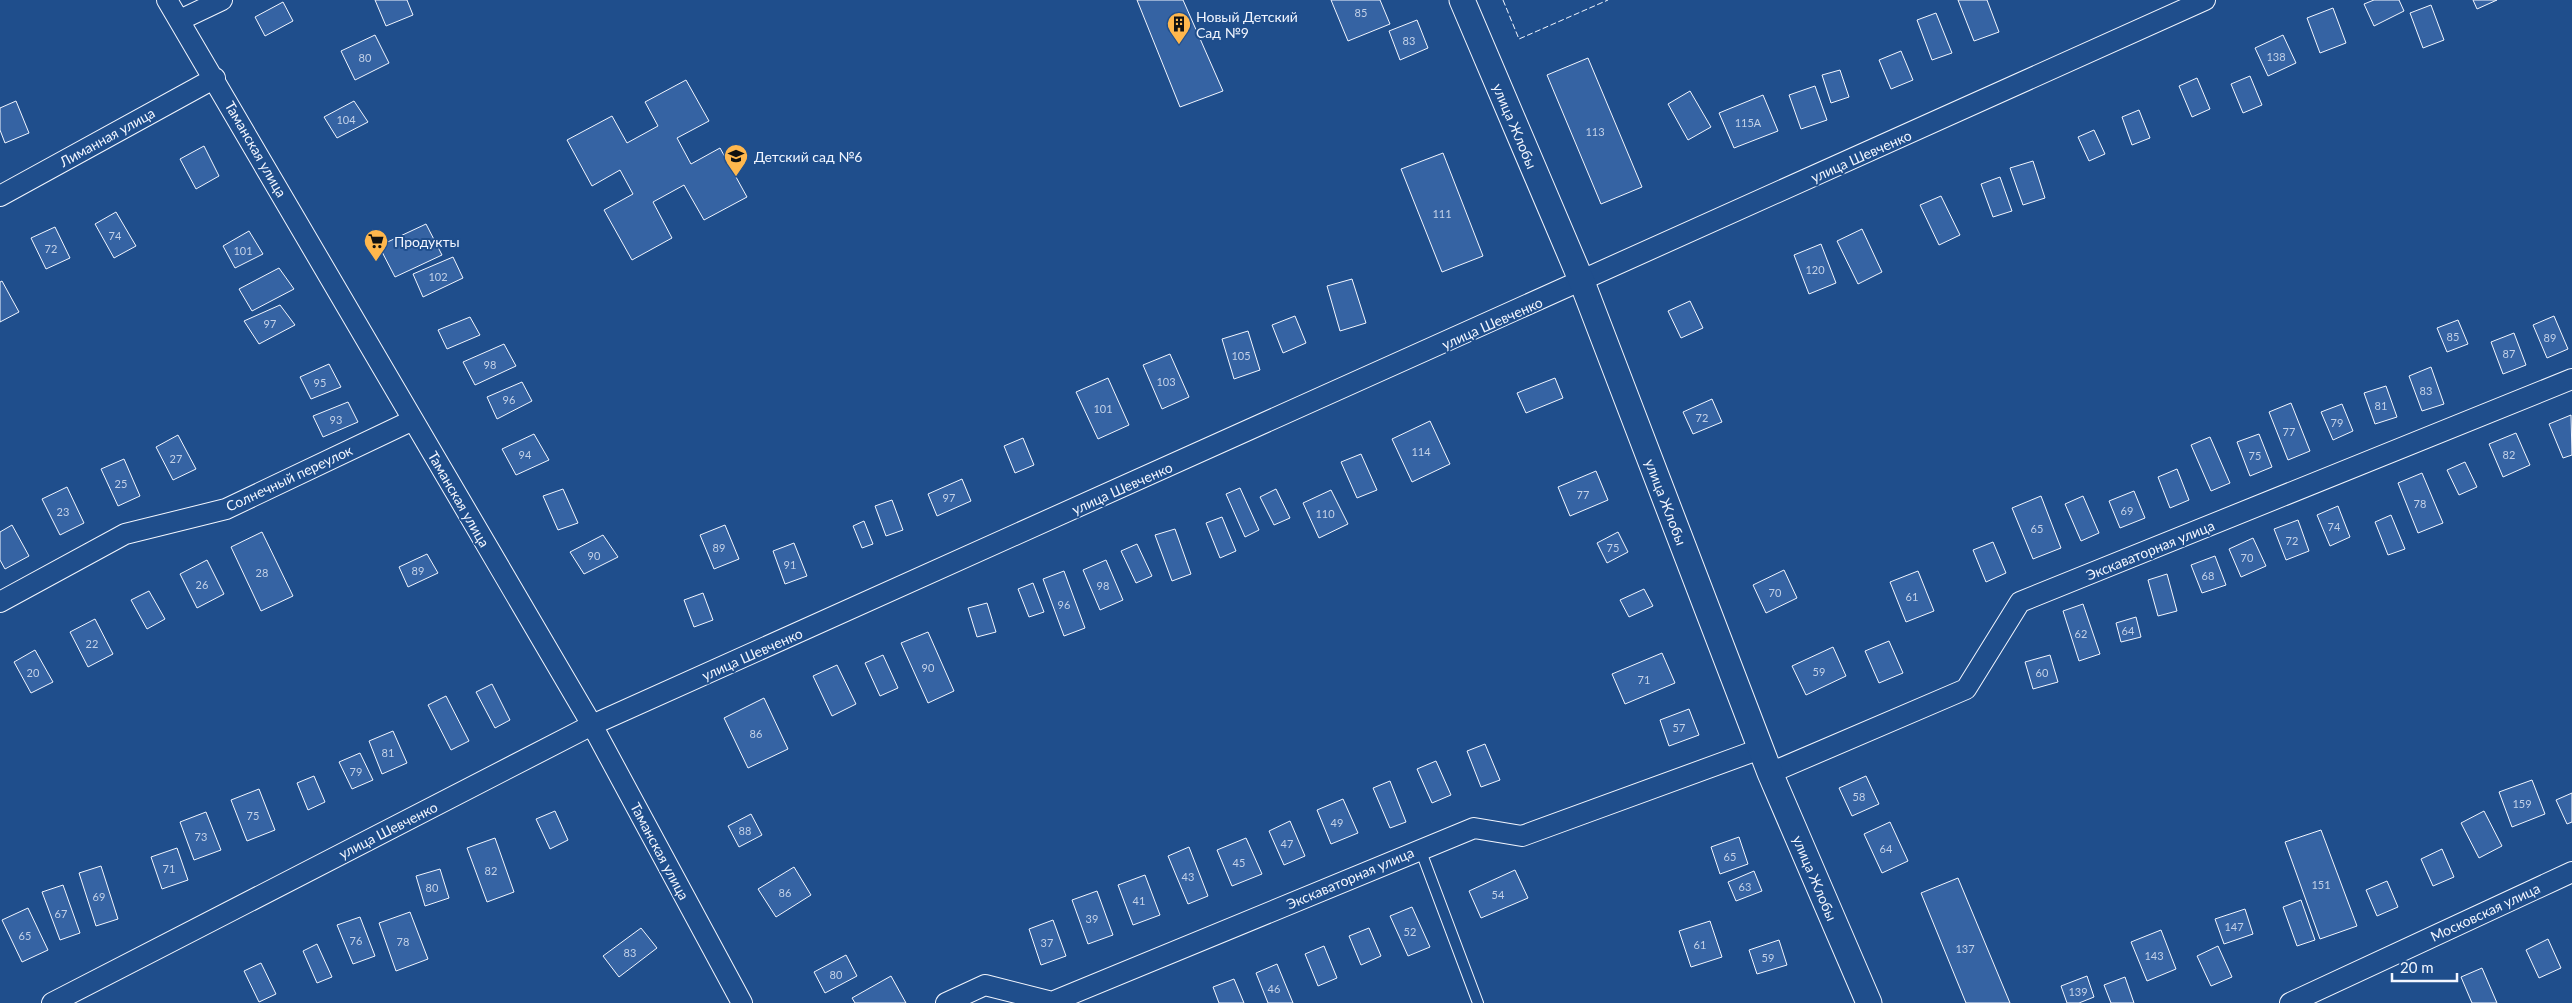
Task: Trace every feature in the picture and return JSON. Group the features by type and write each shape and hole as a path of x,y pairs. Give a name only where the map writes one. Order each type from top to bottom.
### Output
{"street":[{"name":"Таманская улица","path":"167,0 215,78 592,726 742,1003"},
{"path":"180,20 222,0"},
{"name":"улица Жлобы","path":"1462,0 1582,282 1760,749 1869,1003"},
{"name":"улица Шевченко","path":"52,1003 592,726 2205,0"},
{"name":"Лиманная улица","path":"0,196 215,78"},
{"name":"Экскаваторная улица","path":"1770,773 1966,689 2020,602 2572,379"},
{"name":"Солнечный переулок","path":"0,602 125,534 226,509 413,420"},
{"name":"Экскаваторная улица","path":"946,1003 985,985 1052,1002 1474,828 1522,836 1760,749"},
{"name":"Московская улица","path":"2290,1003 2572,872"}],"lane":[{"path":"1420,849 1478,1003"}],"building":[{"path":"375,0 407,0 413,15 386,26"},
{"name":"Новый Детский Сад №9","path":"1137,0 1183,0 1223,91 1180,107"},
{"path":"1331,0 1380,0 1390,24 1348,41"},
{"path":"1958,0 1987,0 1999,32 1974,41"},
{"path":"2374,0 2399,0 2404,11 2374,26 2364,4"},
{"path":"2473,0 2497,0 2477,9"},
{"path":"283,2 293,21 265,36 255,17"},
{"path":"2431,5 2444,40 2423,48 2410,13"},
{"path":"2333,8 2346,43 2320,53 2307,18"},
{"path":"1936,13 1952,53 1932,60 1917,20"},
{"path":"1417,20 1428,48 1400,60 1389,31"},
{"path":"375,35 389,63 355,80 341,51"},
{"path":"2283,35 2296,63 2268,76 2255,48"},
{"path":"1901,51 1913,80 1891,89 1879,60"},
{"path":"1588,58 1642,187 1601,204 1547,75"},
{"path":"1840,70 1849,97 1831,103 1822,75"},
{"path":"2250,76 2262,105 2243,113 2231,84"},
{"path":"2197,78 2210,109 2192,117 2179,86"},
{"path":"686,80 709,121 677,138 691,164 720,148 747,197 704,220 684,185 653,202 672,238 632,260 604,210 633,194 620,170 592,186 567,140 612,116 627,143 658,126 645,102"},
{"path":"1815,86 1827,120 1801,129 1789,95"},
{"path":"1690,91 1711,127 1688,140 1668,104"},
{"path":"1763,95 1778,131 1734,148 1719,113"},
{"path":"16,101 29,133 5,143 0,130 0,108"},
{"path":"354,101 368,122 337,138 324,117"},
{"path":"2139,110 2150,138 2132,145 2122,117"},
{"path":"2094,130 2105,154 2089,161 2078,137"},
{"path":"204,146 219,176 196,189 180,159"},
{"path":"1443,153 1483,256 1442,272 1401,169"},
{"path":"2033,161 2045,198 2023,205 2010,168"},
{"path":"2000,177 2012,211 1993,217 1981,184"},
{"path":"1941,196 1960,235 1939,245 1920,205"},
{"path":"116,212 136,246 114,258 95,224"},
{"path":"426,224 442,255 395,277 379,246"},
{"path":"55,227 70,258 46,269 31,238"},
{"path":"1862,229 1882,272 1858,284 1837,241"},
{"path":"249,231 263,254 235,268 223,246"},
{"path":"1821,244 1836,283 1809,294 1794,255"},
{"path":"453,257 463,278 423,297 413,274"},
{"path":"279,268 294,289 252,311 239,289"},
{"path":"1352,279 1366,323 1340,331 1327,286"},
{"path":"2,281 19,312 0,322 0,282"},
{"path":"1690,301 1703,328 1681,338 1668,311"},
{"path":"280,305 295,325 259,344 244,321"},
{"path":"1295,316 1306,343 1283,353 1272,325"},
{"path":"2554,316 2568,349 2547,358 2533,325"},
{"path":"470,317 480,335 447,349 438,330"},
{"path":"2458,320 2468,344 2447,352 2437,328"},
{"path":"1248,331 1260,370 1234,379 1222,339"},
{"path":"2514,333 2526,365 2503,374 2491,342"},
{"path":"504,344 516,366 475,385 463,362"},
{"path":"1170,354 1189,397 1162,409 1143,365"},
{"path":"329,364 341,387 311,399 300,377"},
{"path":"2431,367 2444,404 2422,411 2409,376"},
{"path":"1108,378 1129,425 1098,439 1076,392"},
{"path":"1555,378 1563,398 1526,413 1517,393"},
{"path":"522,382 532,401 497,419 487,397"},
{"path":"2386,386 2397,417 2375,424 2364,393"},
{"path":"1712,399 1722,422 1693,434 1683,412"},
{"path":"348,402 358,422 323,437 313,416"},
{"path":"2291,403 2310,451 2288,460 2269,412"},
{"path":"2342,404 2353,431 2333,440 2321,412"},
{"path":"2571,415 2572,455 2563,458 2549,424"},
{"path":"1430,421 1450,464 1412,482 1392,439"},
{"path":"2516,433 2530,465 2503,477 2489,444"},
{"path":"534,434 549,460 516,475 502,449"},
{"path":"2259,434 2272,467 2250,476 2237,442"},
{"path":"178,435 196,469 173,480 156,447"},
{"path":"2210,437 2230,483 2211,491 2191,445"},
{"path":"1023,438 1034,465 1015,473 1004,446"},
{"path":"1361,454 1377,490 1357,498 1341,462"},
{"path":"124,459 140,496 118,506 101,469"},
{"path":"2465,462 2477,487 2459,495 2447,470"},
{"path":"2177,469 2189,500 2170,508 2158,477"},
{"path":"1596,471 1608,500 1570,516 1558,487"},
{"path":"2422,473 2443,523 2418,533 2398,483"},
{"path":"962,479 971,501 937,516 928,494"},
{"path":"67,487 84,523 60,535 42,499"},
{"path":"1240,488 1259,530 1245,537 1226,494"},
{"path":"563,489 578,523 558,530 543,496"},
{"path":"1276,489 1290,518 1274,525 1260,497"},
{"path":"1331,490 1348,524 1319,538 1303,503"},
{"path":"2134,491 2145,518 2120,528 2109,501"},
{"path":"2041,496 2061,548 2033,559 2012,508"},
{"path":"2083,496 2099,533 2081,541 2065,504"},
{"path":"892,500 903,530 886,536 875,506"},
{"path":"2338,506 2350,537 2330,546 2317,515"},
{"path":"2391,515 2405,549 2388,555 2375,522"},
{"path":"1222,517 1236,551 1220,558 1206,523"},
{"path":"2298,520 2309,551 2286,560 2274,529"},
{"path":"864,521 873,544 862,548 853,526"},
{"path":"12,525 29,556 5,569 0,560 0,532"},
{"path":"725,525 739,559 714,569 700,535"},
{"path":"1175,529 1191,574 1172,581 1155,535"},
{"path":"262,532 293,596 261,611 231,547"},
{"path":"1618,532 1628,552 1607,563 1597,543"},
{"path":"603,535 618,557 584,574 570,552"},
{"path":"2253,538 2266,566 2241,577 2229,549"},
{"path":"1993,542 2006,573 1986,582 1973,550"},
{"path":"794,543 807,576 785,584 773,551"},
{"path":"1137,544 1152,576 1136,583 1121,551"},
{"path":"427,554 438,573 408,587 399,567"},
{"path":"2215,556 2226,585 2202,593 2191,565"},
{"path":"207,560 224,594 197,608 180,574"},
{"path":"1106,560 1123,600 1100,610 1083,570"},
{"path":"1784,570 1797,598 1766,613 1753,585"},
{"path":"1064,571 1085,628 1064,636 1043,579"},
{"path":"1918,571 1934,611 1906,622 1890,582"},
{"path":"2167,574 2177,611 2158,616 2148,580"},
{"path":"1033,583 1044,612 1029,617 1018,589"},
{"path":"1644,589 1653,606 1629,617 1620,600"},
{"path":"149,591 165,619 147,629 131,600"},
{"path":"703,593 713,620 694,627 684,600"},
{"path":"987,603 996,632 977,637 968,608"},
{"path":"2083,604 2100,654 2079,661 2063,611"},
{"path":"2136,617 2141,637 2121,642 2116,623"},
{"path":"95,619 113,654 88,667 70,632"},
{"path":"928,632 954,691 928,703 901,643"},
{"path":"1889,641 1903,673 1879,683 1865,651"},
{"path":"1833,647 1846,676 1806,695 1792,666"},
{"path":"35,650 53,682 31,693 14,662"},
{"path":"1662,653 1675,683 1625,704 1612,674"},
{"path":"883,655 898,688 880,696 865,663"},
{"path":"2050,655 2058,682 2033,689 2025,662"},
{"path":"837,665 856,704 832,716 813,676"},
{"path":"492,684 510,720 495,728 476,692"},
{"path":"446,696 469,741 451,750 428,705"},
{"path":"764,698 788,749 748,768 724,718"},
{"path":"1689,709 1699,735 1669,746 1660,720"},
{"path":"393,731 407,763 382,774 369,741"},
{"path":"1485,744 1500,780 1481,787 1467,751"},
{"path":"360,753 373,780 352,789 339,762"},
{"path":"1436,761 1451,795 1432,803 1417,769"},
{"path":"314,776 325,802 308,810 297,783"},
{"path":"1866,776 1879,804 1852,816 1839,788"},
{"path":"2532,780 2545,814 2512,827 2499,792"},
{"path":"1390,781 1406,822 1390,828 1373,788"},
{"path":"259,789 275,830 247,841 231,800"},
{"path":"2572,793 2572,822 2567,824 2556,800"},
{"path":"1343,799 1358,833 1331,844 1317,810"},
{"path":"555,811 568,840 550,849 536,819"},
{"path":"2484,811 2502,846 2479,858 2461,823"},
{"path":"206,812 221,850 194,860 180,822"},
{"path":"751,814 762,835 739,847 728,826"},
{"path":"1290,821 1305,856 1284,865 1269,831"},
{"path":"1890,822 1908,861 1882,873 1864,834"},
{"path":"2321,830 2357,926 2320,939 2285,842"},
{"path":"1739,837 1748,864 1720,874 1711,847"},
{"path":"495,838 514,892 487,902 467,848"},
{"path":"1246,838 1262,874 1232,886 1217,850"},
{"path":"1189,847 1208,896 1188,904 1168,856"},
{"path":"177,848 188,880 162,889 151,857"},
{"path":"2442,849 2454,877 2433,886 2421,859"},
{"path":"101,866 118,919 96,926 79,873"},
{"path":"794,867 811,895 776,917 758,889"},
{"path":"440,869 449,898 425,906 416,876"},
{"path":"1515,870 1528,898 1481,918 1469,891"},
{"path":"1754,871 1762,891 1736,901 1728,882"},
{"path":"1145,875 1160,915 1133,925 1118,885"},
{"path":"1958,878 2010,1003 1966,1003 1921,893"},
{"path":"2387,881 2398,907 2377,916 2366,890"},
{"path":"63,885 80,933 60,940 42,892"},
{"path":"1097,891 1113,935 1088,944 1072,900"},
{"path":"2301,900 2315,940 2297,946 2283,907"},
{"path":"1412,907 1430,947 1408,956 1390,916"},
{"path":"28,908 48,950 22,962 2,920"},
{"path":"2245,909 2253,934 2224,944 2215,919"},
{"path":"410,912 428,959 396,971 379,923"},
{"path":"360,917 375,956 353,964 337,925"},
{"path":"1053,920 1066,956 1041,965 1029,929"},
{"path":"1710,921 1722,957 1691,967 1679,931"},
{"path":"641,928 657,948 619,977 603,956"},
{"path":"1369,928 1381,956 1361,965 1349,936"},
{"path":"2161,930 2176,969 2147,981 2131,942"},
{"path":"2548,939 2561,968 2539,978 2526,950"},
{"path":"1779,940 1787,965 1757,974 1749,950"},
{"path":"317,944 332,977 317,983 303,951"},
{"path":"1324,946 1337,978 1318,986 1305,954"},
{"path":"2218,946 2232,977 2211,986 2197,956"},
{"path":"846,955 857,976 825,993 814,972"},
{"path":"261,963 276,994 259,1002 244,971"},
{"path":"1277,964 1293,1003 1268,1003 1256,973"},
{"path":"2482,968 2497,1003 2472,1003 2461,977"},
{"path":"891,976 906,1003 855,1003 852,998"},
{"path":"2087,976 2094,997 2079,1003 2067,1003 2061,986"},
{"path":"2125,977 2134,1003 2111,1003 2104,985"},
{"path":"1234,979 1244,1003 1219,1003 1213,987"}],"fence":[{"path":"1503,0 1519,39 1608,0"}],"place":[{"name":"Новый Детский Сад №9","path":"1179,45"},
{"name":"Детский сад №6","path":"736,177"},
{"name":"Продукты","path":"376,262"}]}
